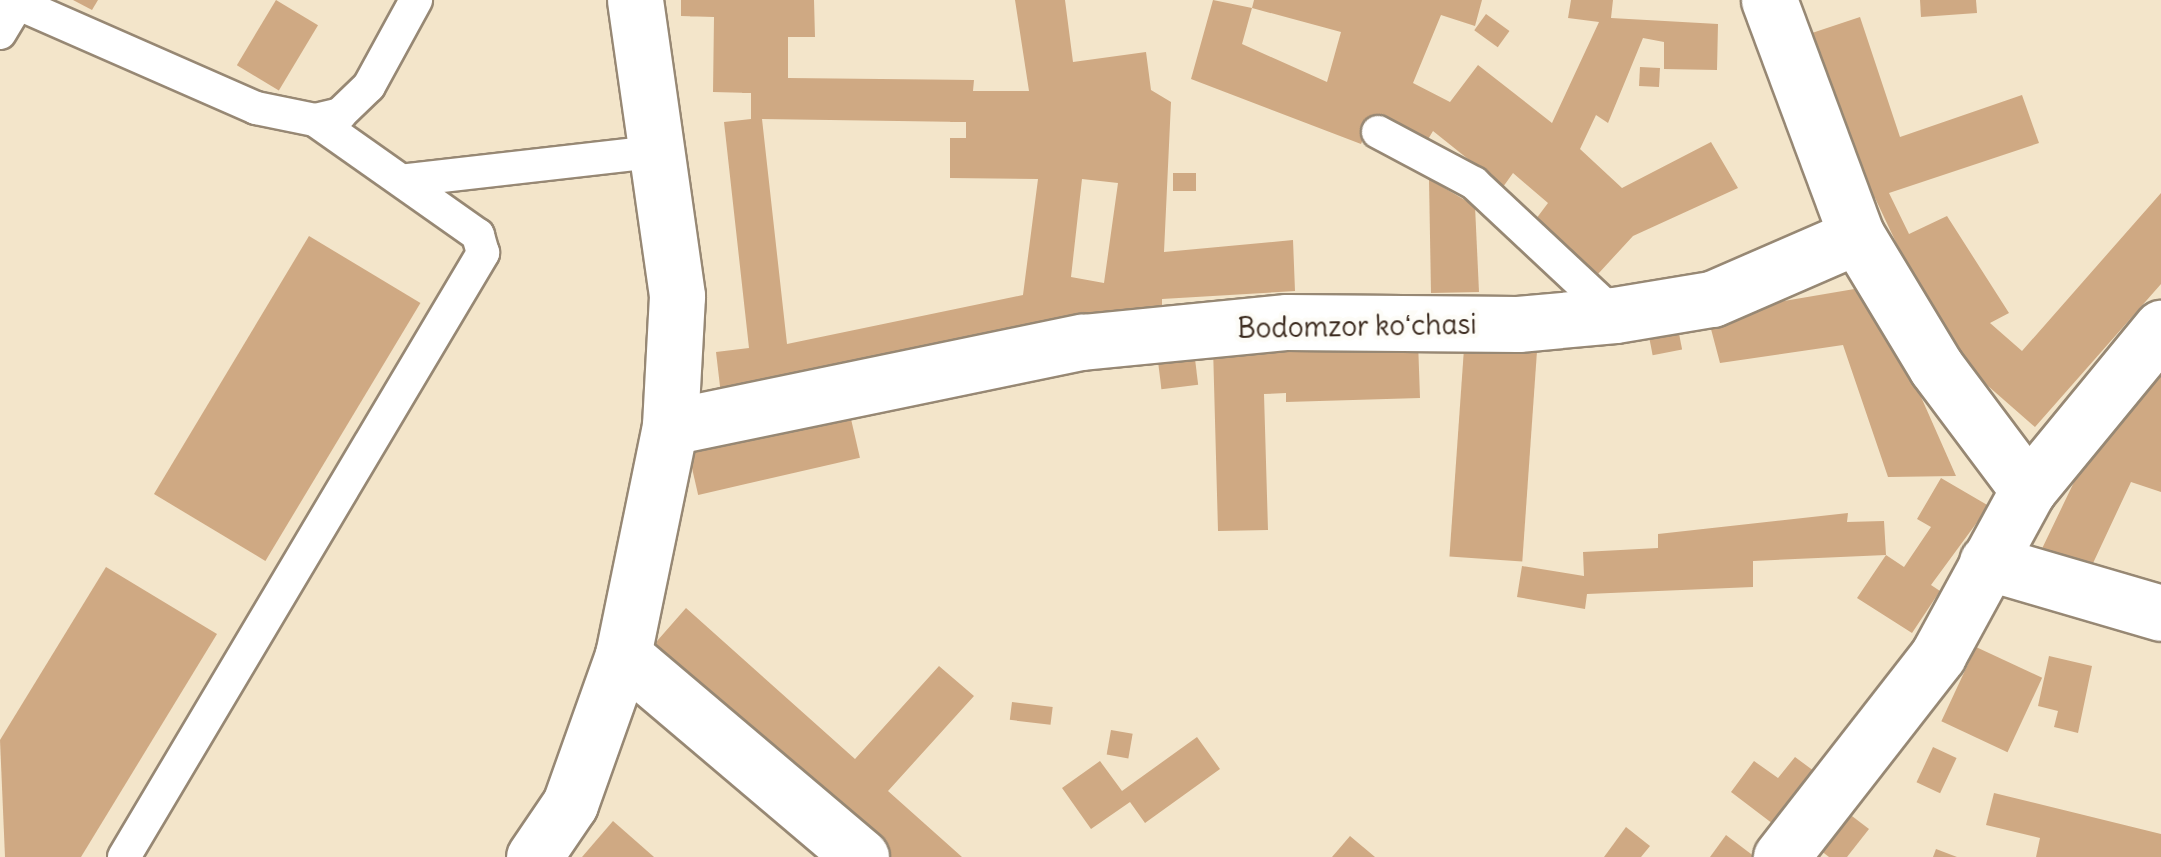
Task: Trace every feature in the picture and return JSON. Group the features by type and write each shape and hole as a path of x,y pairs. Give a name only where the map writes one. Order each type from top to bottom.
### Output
{"street":[{"path":"534,857 570,804 623,655 670,427 677,296 635,0"},
{"path":"1769,0 1858,236 1936,367 2028,490"},
{"name":"Bodomzor koʻchasi","path":"670,427 1082,342 1287,322 1518,324 1615,315 1712,299 1858,236"},
{"path":"1780,857 1938,656 2028,490 2161,328"},
{"path":"1987,562 2161,613"},
{"path":"623,655 862,857"}],"lane":[{"path":"315,120 340,114 369,86 416,0"},
{"path":"0,33 14,2 256,108 315,120 407,180 478,236 482,253 124,857"},
{"path":"1378,132 1474,183 1615,315"},
{"path":"407,180 654,152"}],"building":[{"path":"73,0 98,0 92,10"},
{"path":"276,0 318,25 279,90 237,65"},
{"path":"681,0 814,0 815,37 788,37 788,78 974,80 973,91 1029,91 1015,0 1065,0 1073,62 1146,52 1151,90 1171,102 1164,252 1293,240 1295,291 1162,299 1162,323 721,395 716,352 749,348 724,122 751,119 751,93 713,92 714,17 681,16","holes":["762,119 966,122 966,138 950,138 950,178 1038,179 1023,295 787,344","1082,179 1118,183 1104,283 1071,277"]},
{"path":"1213,0 1252,8 1254,0 1482,0 1475,26 1441,15 1413,83 1450,102 1478,65 1552,123 1599,22 1568,18 1571,0 1613,0 1611,18 1718,24 1717,70 1664,69 1664,42 1643,38 1608,123 1596,115 1580,149 1622,188 1711,142 1738,188 1633,236 1598,274 1536,219 1548,203 1513,173 1503,187 1433,131 1427,141 1373,115 1361,144 1191,79","holes":["1252,8 1341,32 1327,82 1242,44"]},
{"path":"1920,0 1976,0 1977,13 1921,17"},
{"path":"1486,14 1509,31 1498,47 1474,30"},
{"path":"1860,17 1900,137 2022,95 2039,143 1889,193 1909,234 1947,216 2009,313 1990,323 2022,351 2161,193 2161,284 2035,427 1947,350 1875,198 1863,202 1806,35"},
{"path":"1640,67 1660,68 1659,87 1639,86"},
{"path":"1173,173 1196,173 1196,191 1173,191"},
{"path":"1429,179 1475,206 1479,292 1431,293"},
{"path":"309,236 420,303 265,561 154,494"},
{"path":"1872,286 1956,476 1888,477 1843,345 1720,363 1707,314"},
{"path":"1676,318 1682,349 1653,355 1647,324"},
{"path":"1418,341 1420,398 1286,402 1286,393 1264,394 1268,530 1218,531 1213,347"},
{"path":"1464,346 1537,351 1522,561 1449,556"},
{"path":"2161,354 2161,492 2131,482 2087,576 2038,557 2100,428"},
{"path":"1195,359 1198,385 1161,389 1158,364"},
{"path":"848,406 860,458 698,495 686,443"},
{"path":"1941,478 1989,506 1931,585 1940,591 1912,633 1857,598 1886,555 1904,567 1931,527 1917,519"},
{"path":"1848,513 1847,522 1884,521 1886,555 1753,561 1753,587 1587,594 1585,609 1517,597 1522,566 1584,576 1583,552 1658,548 1658,534"},
{"path":"106,567 217,634 81,857 5,857 0,740"},
{"path":"686,608 855,759 939,666 974,696 888,791 962,857 881,857 650,649"},
{"path":"1976,647 2042,678 2008,752 1941,721"},
{"path":"2049,656 2092,666 2078,733 2054,727 2058,711 2038,706"},
{"path":"1012,702 1053,707 1051,725 1010,720"},
{"path":"1111,730 1133,734 1128,758 1107,755"},
{"path":"1197,737 1220,769 1145,823 1130,802 1091,829 1062,788 1100,761 1122,791"},
{"path":"1933,747 1957,758 1940,793 1917,782"},
{"path":"1795,757 1822,777 1781,830 1731,792 1754,761 1778,778"},
{"path":"1994,793 2161,834 2161,857 2036,857 2040,838 1986,825"},
{"path":"1848,813 1869,829 1847,857 1829,857 1820,850"},
{"path":"613,821 654,857 582,857"},
{"path":"1626,827 1650,846 1641,857 1604,857"},
{"path":"1726,835 1755,857 1710,857"},
{"path":"1350,836 1375,857 1332,857"},
{"path":"1936,849 1957,857 1933,857"}]}
